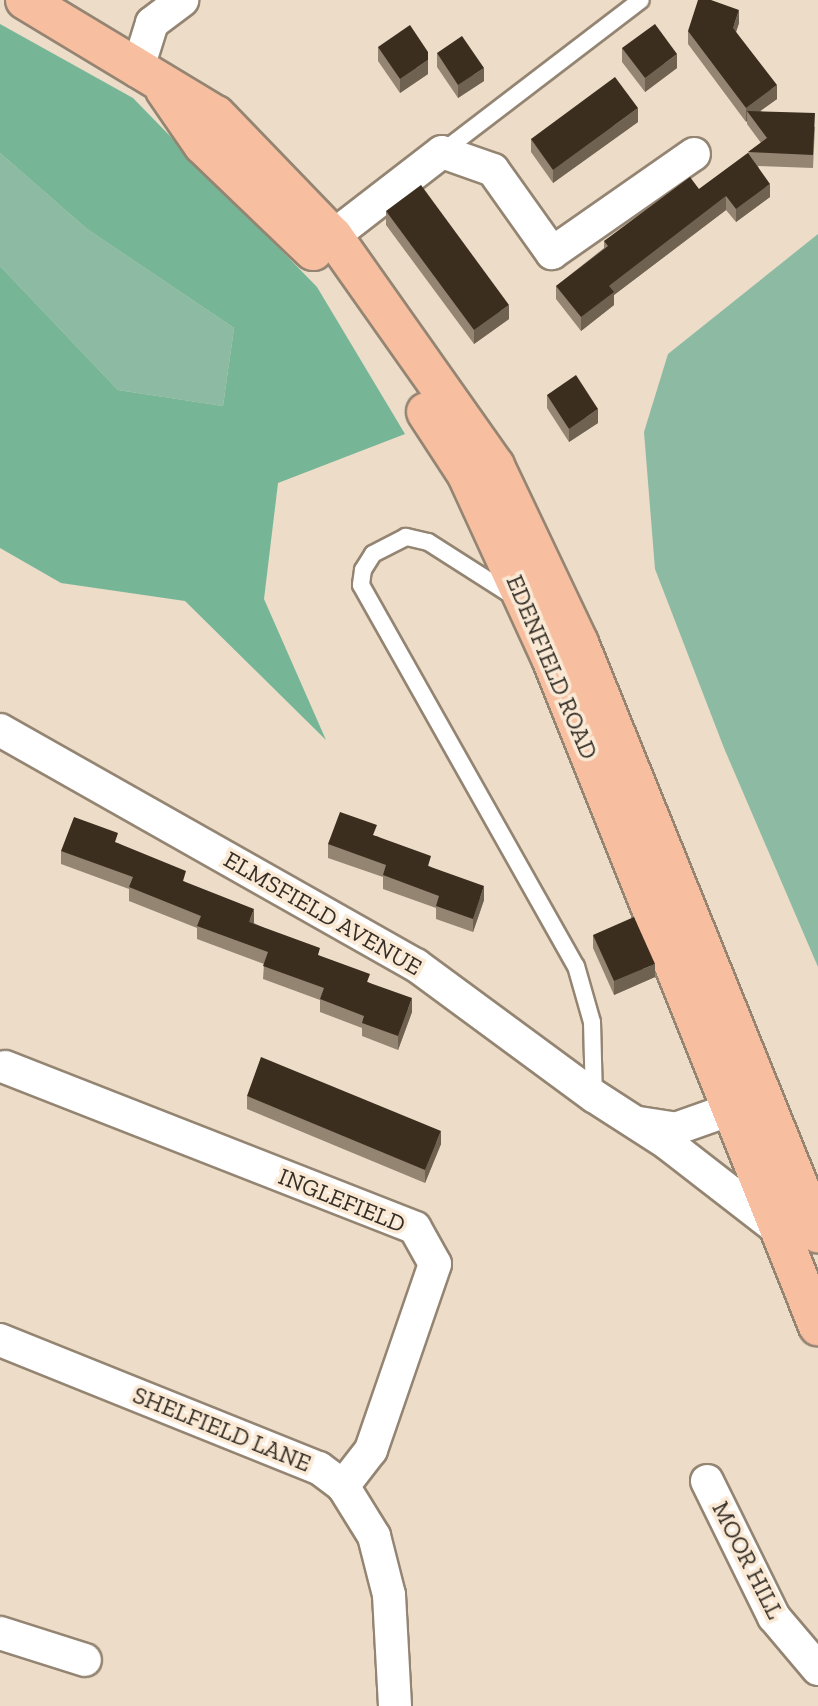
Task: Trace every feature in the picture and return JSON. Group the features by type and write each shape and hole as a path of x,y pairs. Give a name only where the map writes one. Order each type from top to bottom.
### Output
{"main road":[{"name":"EDENFIELD ROAD","path":"25,0 149,77 203,145 323,244 495,466 579,643 747,1103 778,1229 818,1326"},
{"name":"EDENFIELD ROAD","path":"323,244 364,315 467,475 747,1103 818,1233"}],"street":[{"path":"149,77 144,11 182,0"},
{"path":"323,244 442,152 493,170 552,253 694,154"},
{"name":"ELMSFIELD AVENUE","path":"0,730 416,965 778,1229"},
{"name":"INGLEFIELD","path":"5,1067 415,1228 435,1264 371,1450 343,1486"},
{"name":"ELMSFIELD AVENUE","path":"631,1121 675,1129 747,1103"},
{"name":"SHELFIELD LANE","path":"0,1340 319,1468 343,1486 373,1535 388,1595 395,1706"},
{"name":"MOOR HILL","path":"707,1481 774,1617 818,1670"},
{"path":"0,1633 86,1660"}],"lane":[{"path":"442,152 641,0"},
{"path":"527,605 428,542 407,537 373,554 363,570 361,585 576,966 592,1022 594,1096"}],"green space":[{"path":"0,24 133,98 317,287 405,434 278,483 264,599 326,740 185,601 61,583 0,548 0,266 118,390 223,406 234,328 87,229 0,153"},
{"path":"0,153 87,229 234,328 223,406 118,390 0,266"},
{"path":"818,234 818,967 724,748 655,569 644,432 668,354"}],"building":[{"path":"698,0 711,0 739,10 733,28 777,85 746,108 688,31"},
{"path":"655,24 677,54 645,78 622,48"},
{"path":"410,25 428,52 428,60 400,79 378,47"},
{"path":"462,36 484,68 458,85 437,53"},
{"path":"615,77 638,108 553,170 531,139"},
{"path":"747,111 815,113 813,155 748,152 767,138"},
{"path":"748,153 770,184 736,209 726,196 609,286 614,292 581,317 556,286 608,246 604,241 690,177 699,189"},
{"path":"421,185 509,305 474,330 386,211"},
{"path":"576,375 598,409 569,429 547,395"},
{"path":"340,812 377,825 373,835 431,856 428,866 484,886 473,919 436,906 439,896 383,875 386,865 328,844"},
{"path":"74,817 118,833 115,842 186,871 183,881 254,909 249,922 320,948 318,955 370,974 367,982 412,998 398,1036 362,1023 364,1016 320,999 324,988 263,966 268,952 197,926 201,916 129,887 133,877 61,851"},
{"path":"634,917 655,964 614,981 593,935"},
{"path":"261,1057 441,1131 425,1170 247,1096"}]}
